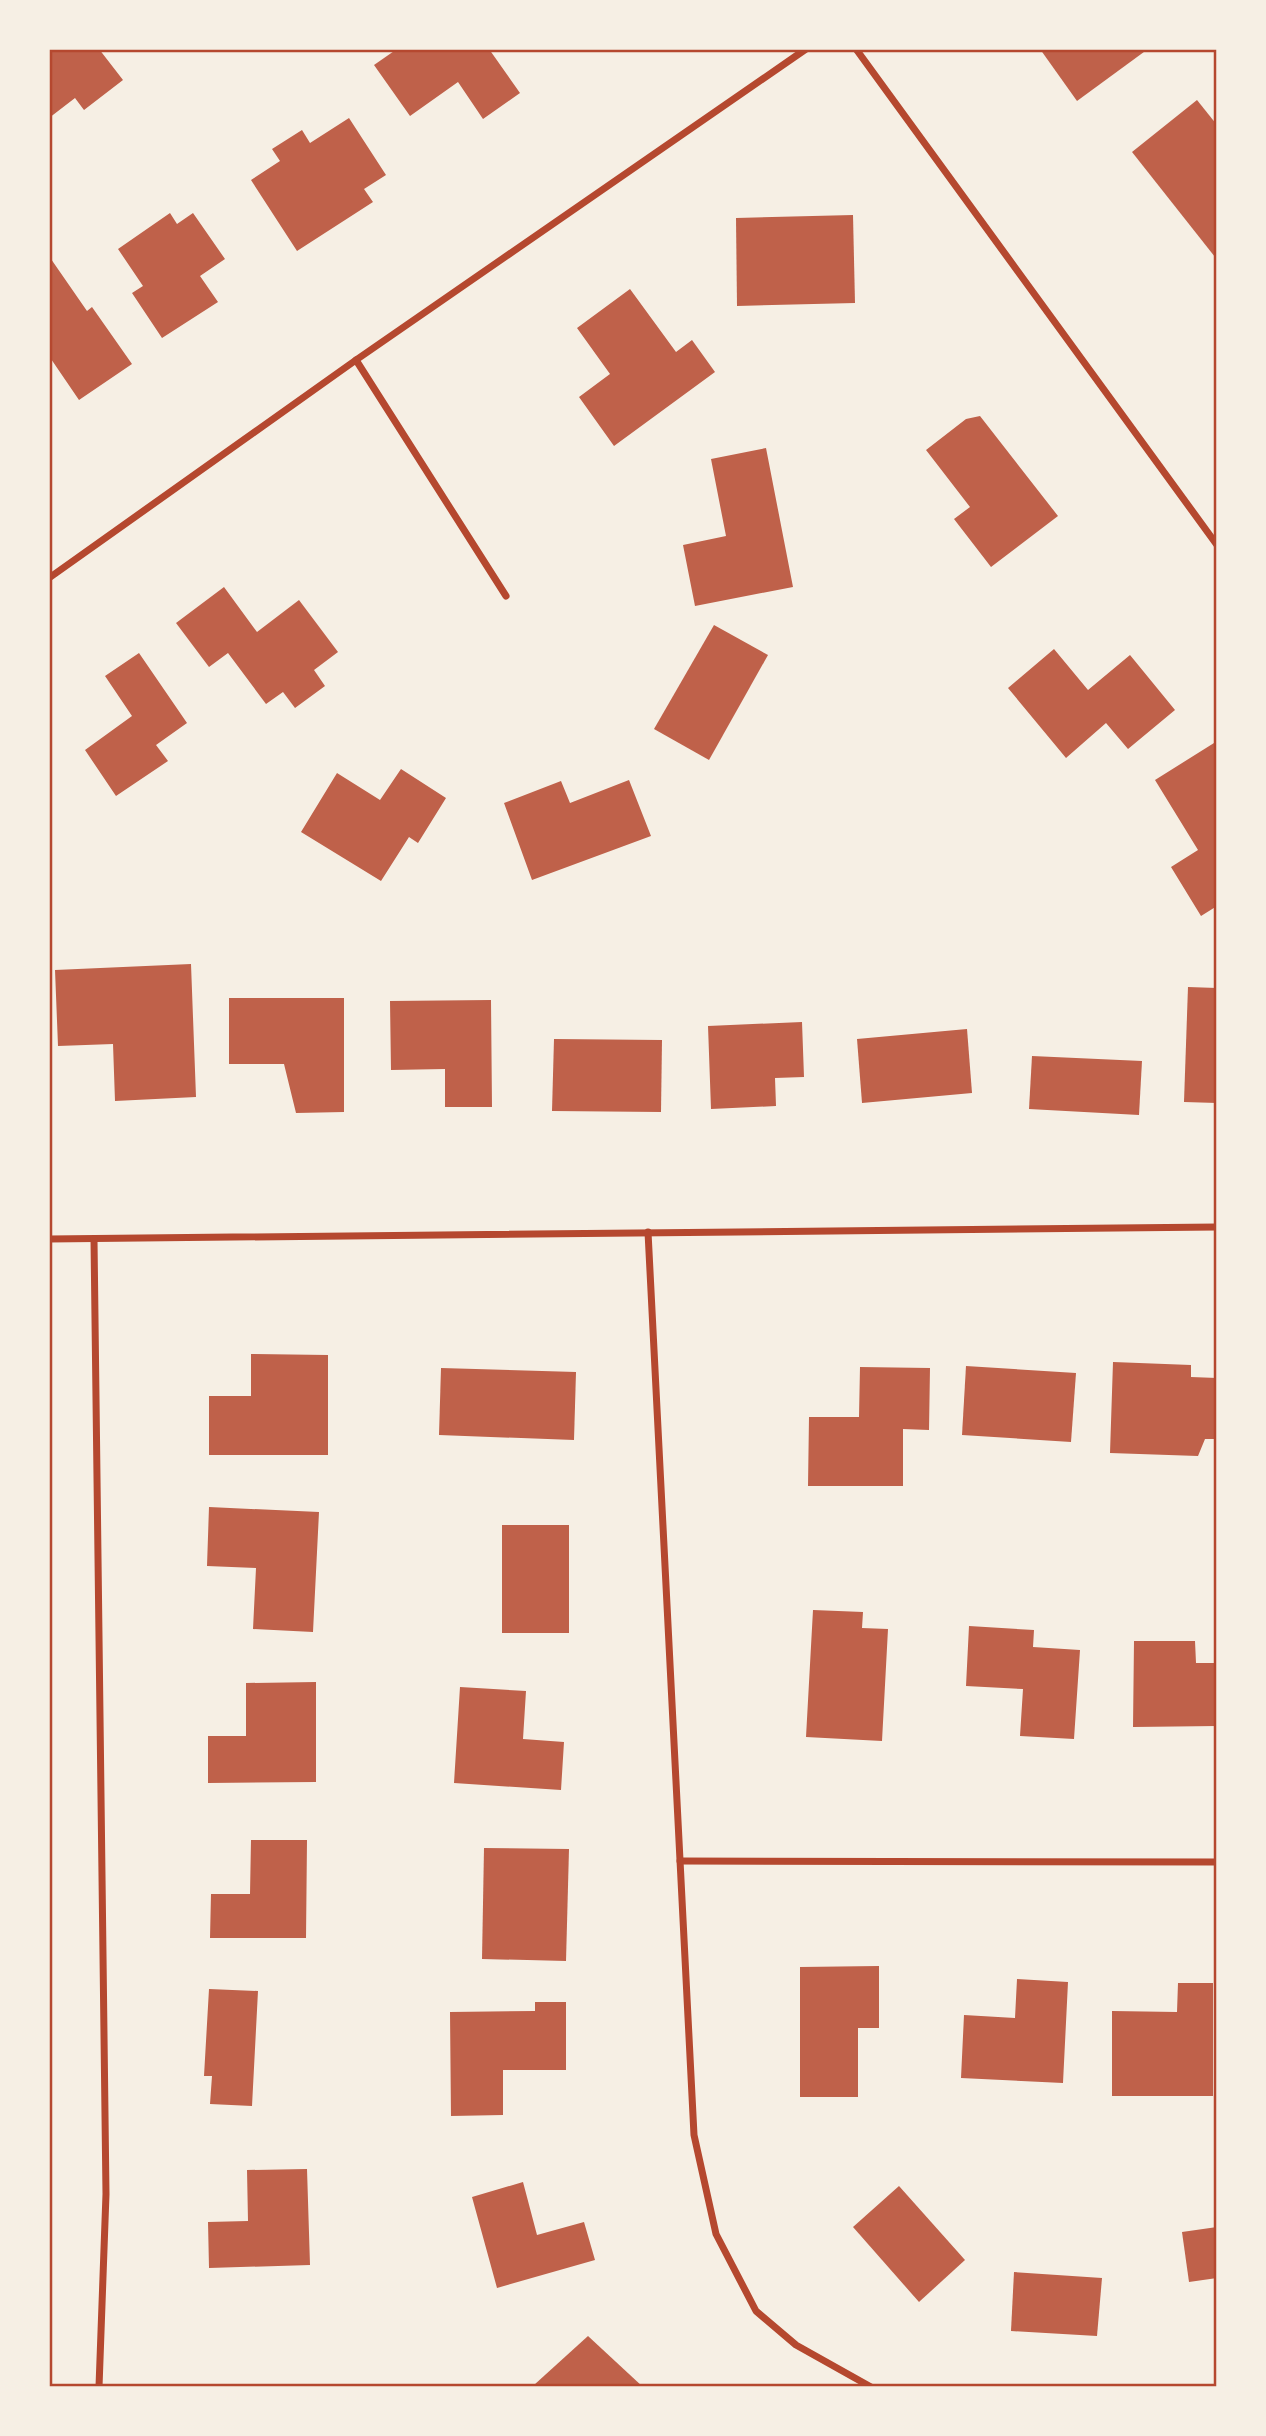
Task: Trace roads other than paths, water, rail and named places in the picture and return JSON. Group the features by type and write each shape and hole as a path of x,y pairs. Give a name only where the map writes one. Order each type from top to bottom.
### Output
{"street":[{"path":"49,578 356,360 806,49"},
{"path":"856,49 1217,545"},
{"path":"356,360 506,596"},
{"path":"49,1239 1217,1227"},
{"path":"648,1232 694,2135 716,2234 756,2311 796,2346 871,2387"},
{"path":"94,1239 106,2194 99,2387"},
{"path":"680,1861 1217,1862"}]}
